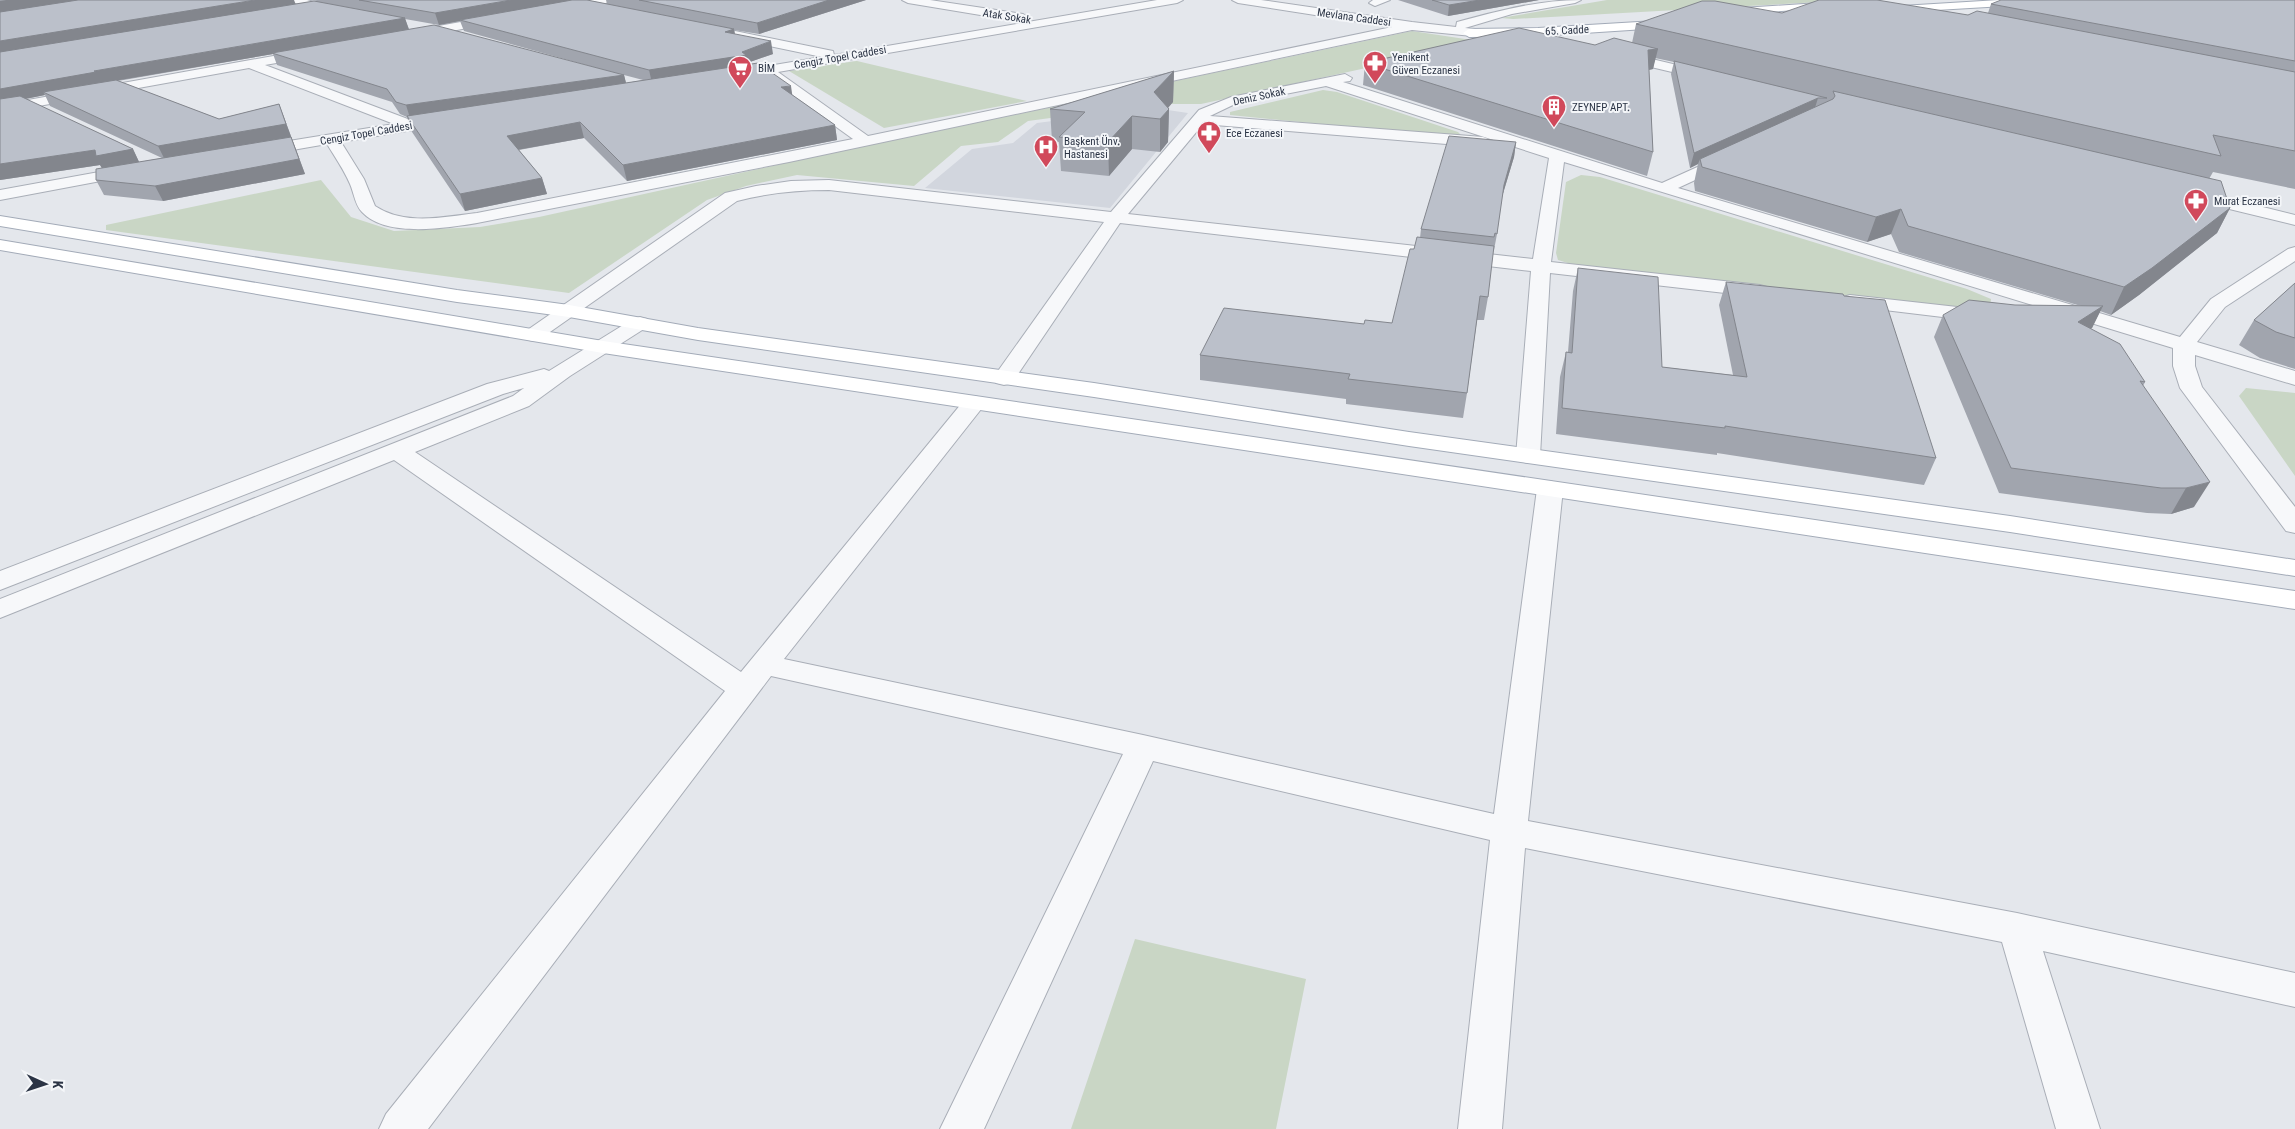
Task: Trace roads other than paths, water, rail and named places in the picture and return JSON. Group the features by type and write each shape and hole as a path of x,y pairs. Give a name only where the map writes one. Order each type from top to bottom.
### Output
{"main road":[{"path":"1872,9 1921,0"},
{"path":"1872,9 2058,0"},
{"path":"1717,17 1843,9"},
{"name":"65. Cadde","path":"1465,29 1538,32 1682,19"},
{"path":"0,221 458,296 569,311 1528,456 2010,524 2294,569"},
{"path":"0,245 603,347 2295,600"}],"street":[{"path":"560,0 582,4 608,5"},
{"name":"Atak Sokak","path":"908,0 1046,22"},
{"name":"Cengiz Topel Caddesi","path":"720,78 1177,0"},
{"name":"Mevlana Caddesi","path":"1238,0 1416,20 1465,29"},
{"path":"1361,0 1384,3"},
{"path":"1465,29 1511,11 1575,0"},
{"path":"544,11 582,4"},
{"path":"292,6 318,7 352,14"},
{"path":"1872,9 1908,21"},
{"path":"400,37 515,17"},
{"path":"332,139 362,190 367,208 381,218 432,224 477,218 866,141 1416,20"},
{"path":"400,23 438,30 466,38"},
{"path":"1465,29 1553,39 1572,44"},
{"path":"1465,29 1519,45"},
{"path":"725,33 840,56"},
{"path":"1485,50 1553,39"},
{"path":"0,109 325,51"},
{"path":"1601,51 1720,86 1609,64"},
{"path":"250,64 410,125"},
{"path":"766,70 866,141"},
{"name":"Deniz Sokak","path":"1004,378 1116,217 1204,113 1231,101 1358,76"},
{"path":"1328,82 1664,189 2295,378"},
{"path":"29,104 55,117"},
{"name":"Cengiz Topel Caddesi","path":"246,153 461,118"},
{"path":"1198,119 1527,145"},
{"path":"1664,189 1742,152"},
{"path":"1528,456 1541,266 1557,154"},
{"path":"0,195 142,170"},
{"path":"534,335 730,197 760,189 795,184 829,185 1778,293"},
{"path":"2183,193 2295,220"},
{"path":"2189,208 2295,234"},
{"path":"2295,253 2218,303 2184,345 2184,366 2191,388 2295,525"},
{"path":"1837,300 2005,319"},
{"path":"2033,319 2098,320"},
{"path":"0,609 521,401 562,372 640,323"},
{"path":"0,581 495,389 562,372"},
{"path":"401,1129 754,677 974,403"},
{"path":"397,451 754,677 1143,747 1509,831 2016,929 2295,990"},
{"path":"1480,1129 1509,831 1550,489"},
{"path":"962,1129 1143,747"},
{"path":"2016,929 2078,1129"}],"place":[{"name":"Yenikent Güven Eczanesi","path":"1375,84"},
{"name":"BİM","path":"740,89"},
{"name":"ZEYNEP APT.","path":"1554,128"},
{"name":"Ece Eczanesi","path":"1209,154"},
{"name":"Başkent Ünv. Hastanesi","path":"1046,168"},
{"name":"Murat Eczanesi","path":"2196,222"}]}
